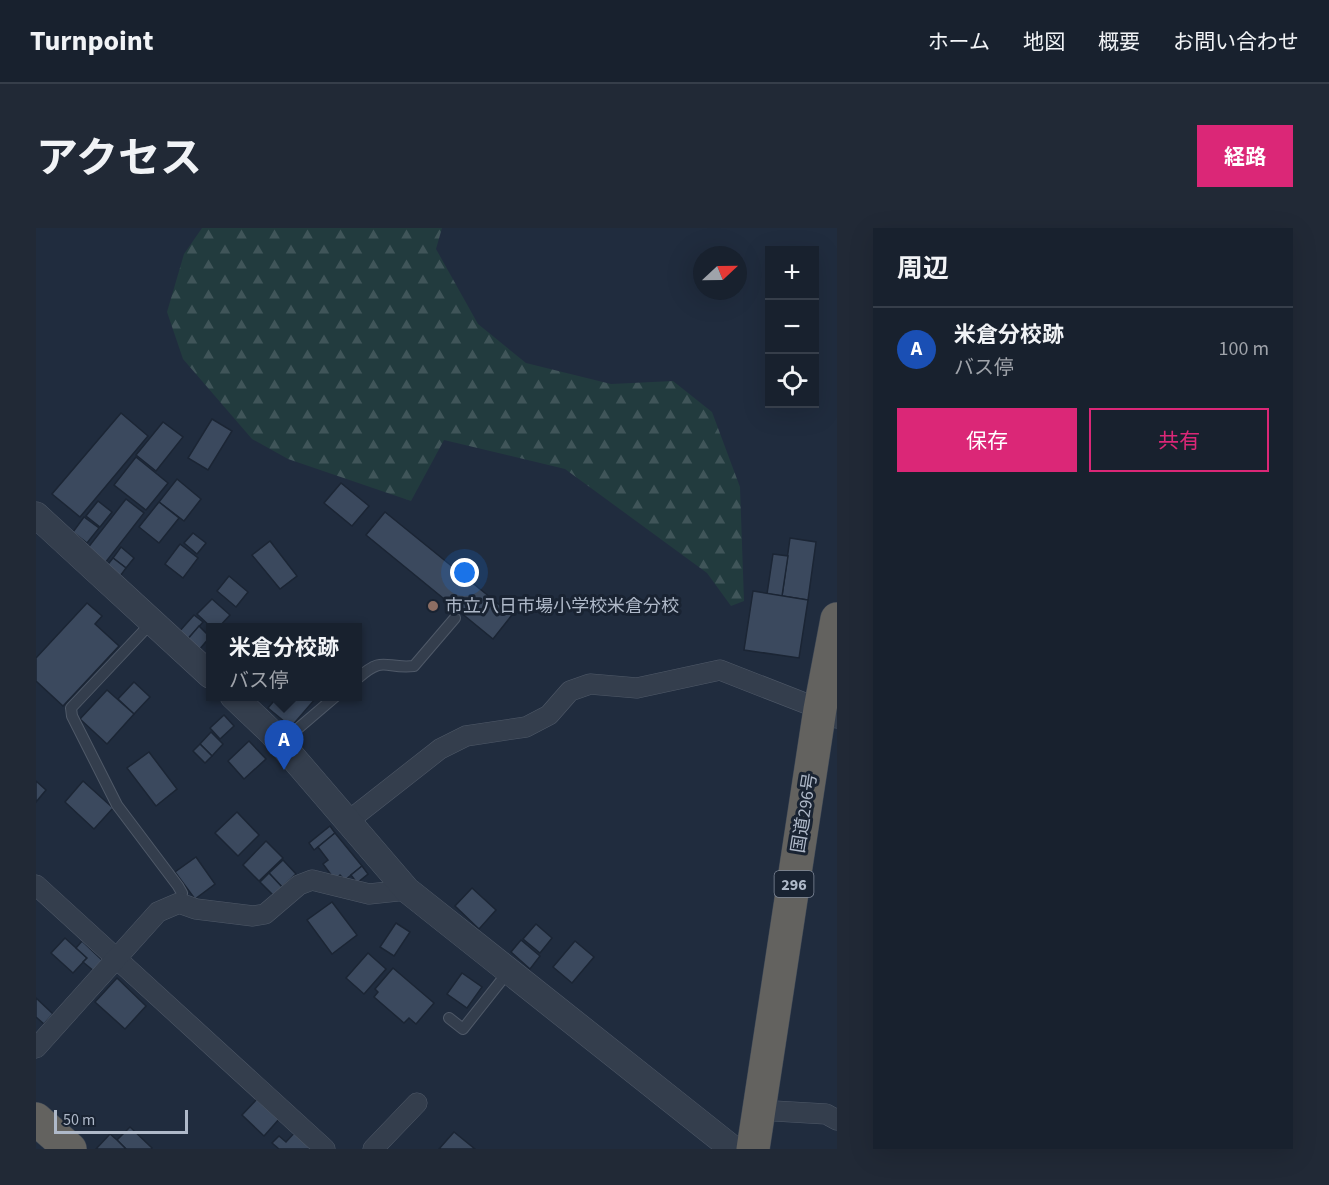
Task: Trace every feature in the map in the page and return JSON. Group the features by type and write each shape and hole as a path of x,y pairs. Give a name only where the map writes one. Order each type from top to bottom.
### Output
{"highway":[{"name":"国道296号","path":"753,1149 829,713 837,620"},
{"path":"36,1119 69,1149"}],"street":[{"path":"36,515 206,671"},
{"path":"347,822 441,749 466,736 526,727 549,715 570,691 590,684 637,688 720,670 829,713"},
{"path":"238,701 281,743 407,890 733,1149"},
{"path":"36,1048 158,912 179,903 196,909 253,916 265,914 299,885 312,880 369,894 407,890"},
{"path":"36,885 325,1149"},
{"path":"373,1149 417,1103"},
{"path":"759,1110 826,1114 837,1120"}],"lane":[{"path":"362,674 373,665 382,663 401,667 414,666 455,618"},
{"path":"153,621 71,708 72,716 117,805 182,893 179,903"},
{"path":"281,743 330,701"},
{"path":"449,1018 463,1029 508,972"}],"green space":[{"path":"202,228 442,228 436,249 478,324 526,363 611,384 673,381 712,412 740,487 744,601 731,606 707,573 565,469 444,440 411,501 288,459 252,439 183,359 167,312 184,254"}],"building":[{"path":"121,413 148,436 80,517 52,494"},
{"path":"212,419 232,431 208,470 188,458"},
{"path":"163,422 183,437 156,471 136,455"},
{"path":"136,457 168,483 146,510 114,485"},
{"path":"177,479 201,499 184,521 159,502"},
{"path":"341,483 369,506 352,526 324,503"},
{"path":"126,499 144,513 105,563 87,549"},
{"path":"98,501 112,512 100,527 86,516"},
{"path":"159,502 179,518 159,543 139,527"},
{"path":"385,512 512,615 493,639 366,535"},
{"path":"84,517 99,528 87,543 73,532"},
{"path":"193,533 206,543 197,554 184,543"},
{"path":"790,538 816,542 808,600 782,596"},
{"path":"270,541 297,576 280,589 252,555"},
{"path":"180,544 198,558 183,578 165,564"},
{"path":"121,547 134,558 126,568 113,558"},
{"path":"773,554 788,556 782,596 767,594"},
{"path":"113,558 126,568 118,579 105,568"},
{"path":"229,576 248,592 236,607 217,591"},
{"path":"753,591 808,600 799,658 744,650"},
{"path":"212,599 230,615 223,623 207,623 197,614"},
{"path":"87,603 102,616 95,624 119,646 63,706 36,681 36,658"},
{"path":"194,615 203,622 186,641 178,633"},
{"path":"199,626 206,633 206,642 198,651 186,641"},
{"path":"134,682 150,697 134,714 118,699"},
{"path":"107,690 134,714 107,744 80,719"},
{"path":"274,701 313,701 291,727 268,708"},
{"path":"224,715 234,726 220,739 210,728"},
{"path":"211,732 223,744 212,756 200,744"},
{"path":"249,741 266,759 244,779 228,761"},
{"path":"200,744 212,756 205,763 193,751"},
{"path":"149,752 177,789 156,806 127,768"},
{"path":"36,781 46,790 36,802"},
{"path":"83,781 113,808 94,829 65,802"},
{"path":"237,812 259,835 238,856 215,833"},
{"path":"330,826 335,833 314,850 309,843"},
{"path":"335,833 362,866 345,880 340,875 335,880 323,864 328,860 318,847"},
{"path":"266,841 283,858 259,881 243,865"},
{"path":"196,857 215,884 195,899 175,872"},
{"path":"283,860 296,874 282,887 269,873"},
{"path":"362,866 368,874 357,883 351,875"},
{"path":"269,873 282,887 273,895 260,882"},
{"path":"472,888 496,910 479,929 455,906"},
{"path":"332,902 357,935 332,954 307,920"},
{"path":"396,923 410,932 394,956 380,947"},
{"path":"536,924 552,938 540,953 523,939"},
{"path":"65,938 87,958 73,973 51,953"},
{"path":"521,940 540,956 530,969 511,952"},
{"path":"82,941 104,962 95,972 83,962 87,958 76,948"},
{"path":"575,941 594,957 572,983 553,967"},
{"path":"368,953 386,969 364,994 346,978"},
{"path":"393,968 434,1003 416,1024 409,1018 404,1023 374,997 378,992 375,989"},
{"path":"462,973 482,987 467,1008 447,994"},
{"path":"117,978 146,1006 125,1029 95,1002"},
{"path":"36,998 53,1014 44,1024 36,1017"},
{"path":"258,1098 280,1118 264,1136 242,1115"},
{"path":"130,1127 151,1149 126,1149 117,1140"},
{"path":"296,1131 315,1149 279,1149 272,1143 279,1136 286,1142"},
{"path":"454,1132 475,1149 439,1149"},
{"path":"110,1134 117,1140 126,1149 96,1149"}],"place":[{"name":"市立八日市場小学校米倉分校","path":"433,606"},
{"name":"米倉分校跡","path":"284,770"}]}
